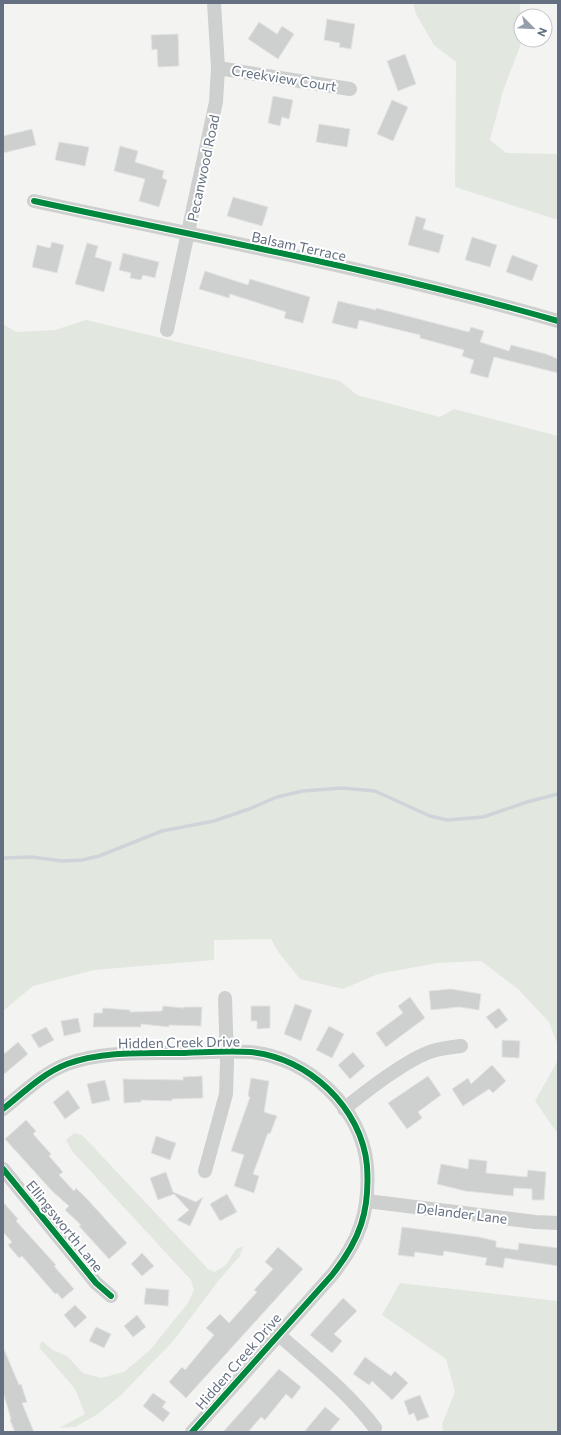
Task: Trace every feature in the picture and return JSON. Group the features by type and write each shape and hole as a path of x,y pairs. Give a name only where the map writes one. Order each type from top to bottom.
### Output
{"street":[{"name":"Pecanwood Road","path":"167,330 216,102 218,68 214,3"},
{"name":"Creekview Court","path":"218,68 350,89"},
{"name":"Balsam Terrace","path":"34,201 382,276 503,305 558,321"},
{"path":"205,1171 226,1094 227,1052 225,998"},
{"path":"344,1109 419,1056 435,1050 461,1046"},
{"name":"Hidden Creek Drive","path":"3,1109 51,1071 84,1059 144,1053 250,1052 288,1062 308,1072 324,1085 351,1119 360,1138 366,1159 368,1181 367,1201 361,1227 347,1256 192,1432"},
{"name":"Ellingsworth Lane","path":"3,1170 96,1283 111,1296"},
{"name":"Delander Lane","path":"367,1201 558,1224"},
{"path":"278,1334 362,1410 375,1428"}],"shaded area":[{"path":"413,3 520,3 520,8 513,8 513,48 519,48 503,91 490,140 506,153 558,154 558,220 455,187 456,62 434,45 416,14"},
{"path":"86,320 340,381 357,395 440,417 454,409 558,436 558,1046 549,1022 518,989 481,961 437,963 378,974 343,989 300,979 279,953 271,939 214,940 214,960 94,970 33,986 3,1011 3,324 16,332 55,330"},
{"path":"558,1060 558,1134 535,1101"},
{"path":"74,1133 82,1135 208,1269 215,1272 226,1265 236,1249 243,1246 240,1256 219,1280 173,1341 121,1395 98,1414 75,1427 59,1428 85,1414 75,1389 39,1347 42,1341 53,1350 67,1356 83,1373 101,1378 124,1372 150,1350 188,1303 194,1290 191,1280 72,1151 66,1140"},
{"path":"400,1283 558,1301 558,1432 443,1432 442,1424 455,1392 446,1359 382,1315"}],"building":[{"path":"327,19 355,24 351,49 339,47 340,43 324,40"},
{"path":"259,22 277,34 282,26 294,34 278,59 248,39"},
{"path":"178,34 179,66 158,67 157,49 152,50 151,35"},
{"path":"405,54 416,84 398,91 387,61"},
{"path":"273,96 293,100 289,119 282,117 280,126 268,123"},
{"path":"392,100 408,107 393,141 377,134"},
{"path":"319,124 350,129 347,147 316,142"},
{"path":"32,129 36,145 3,153 3,136"},
{"path":"59,142 89,147 85,166 55,160"},
{"path":"120,146 138,151 135,162 164,171 162,178 167,180 159,207 139,201 145,179 114,171"},
{"path":"233,197 268,207 262,226 227,216"},
{"path":"416,216 426,219 423,229 444,235 439,253 408,245"},
{"path":"472,237 497,245 490,267 465,260"},
{"path":"52,242 64,245 57,273 32,267 37,245 50,248"},
{"path":"87,243 98,246 95,257 112,262 104,292 75,284"},
{"path":"123,253 159,262 155,278 143,275 141,280 130,278 131,273 119,270"},
{"path":"512,255 538,265 532,281 506,272"},
{"path":"205,271 248,285 250,279 310,297 303,323 284,318 286,312 230,294 229,298 199,289"},
{"path":"338,301 376,310 376,308 469,332 471,327 484,331 480,342 509,351 511,345 546,354 558,359 558,373 494,357 488,378 470,373 474,360 462,356 464,350 420,338 420,335 359,320 357,329 332,323"},
{"path":"451,989 481,994 479,1010 459,1007 431,1010 429,991"},
{"path":"410,997 425,1018 386,1047 376,1033 403,1013 398,1006"},
{"path":"295,1004 312,1010 301,1041 284,1034"},
{"path":"163,1006 184,1008 202,1007 201,1026 169,1025 169,1027 141,1024 141,1027 93,1027 94,1013 102,1013 103,1008 130,1010 130,1012 162,1011"},
{"path":"251,1006 270,1006 270,1028 257,1029 257,1021 251,1021"},
{"path":"499,1008 508,1020 496,1029 486,1017"},
{"path":"78,1018 81,1032 64,1036 61,1021"},
{"path":"329,1026 344,1034 332,1058 316,1050"},
{"path":"46,1027 54,1040 39,1048 31,1035"},
{"path":"502,1040 520,1041 519,1058 502,1057"},
{"path":"18,1042 28,1054 3,1075 3,1055"},
{"path":"353,1052 365,1066 350,1079 338,1065"},
{"path":"492,1065 506,1081 493,1093 489,1089 463,1106 452,1089 468,1078 471,1084"},
{"path":"202,1076 203,1098 172,1099 172,1101 141,1100 141,1102 124,1103 123,1079 183,1080 183,1077"},
{"path":"428,1076 441,1095 418,1112 422,1118 407,1129 388,1103"},
{"path":"251,1078 269,1081 264,1112 277,1116 270,1134 268,1133 253,1174 259,1176 254,1193 234,1186 244,1155 231,1151 250,1097 248,1096"},
{"path":"105,1080 110,1100 92,1104 87,1084"},
{"path":"68,1090 80,1108 65,1119 53,1102"},
{"path":"26,1120 36,1131 33,1134 51,1154 49,1156 63,1172 59,1175 74,1191 76,1188 88,1200 127,1243 109,1259 79,1226 81,1225 65,1210 69,1206 52,1191 5,1139"},
{"path":"156,1136 176,1143 170,1160 151,1153"},
{"path":"469,1159 487,1161 486,1173 527,1177 528,1170 546,1172 544,1200 532,1200 532,1189 514,1188 513,1196 465,1191 437,1184 441,1164 468,1169"},
{"path":"166,1172 173,1192 196,1202 203,1197 190,1226 177,1220 189,1210 174,1194 158,1200 150,1178"},
{"path":"227,1194 237,1212 220,1221 210,1204"},
{"path":"3,1202 18,1219 16,1221 56,1265 54,1266 74,1289 62,1299 57,1293 55,1294 22,1256 19,1258 8,1245 12,1242 3,1232"},
{"path":"402,1227 479,1237 496,1241 496,1247 518,1250 519,1243 558,1248 558,1266 505,1258 503,1268 485,1265 487,1258 444,1251 443,1256 415,1252 414,1257 398,1255"},
{"path":"278,1247 303,1269 186,1398 169,1382 182,1367 185,1370 214,1335 206,1328 220,1314 229,1323 257,1292 254,1290 273,1269 265,1262"},
{"path":"142,1253 154,1266 142,1276 131,1264"},
{"path":"146,1288 169,1290 168,1306 144,1304"},
{"path":"343,1298 357,1311 334,1334 342,1341 332,1353 310,1335"},
{"path":"75,1305 87,1317 75,1328 64,1315"},
{"path":"137,1315 146,1327 133,1337 124,1326"},
{"path":"96,1327 111,1334 104,1348 89,1341"},
{"path":"3,1347 19,1385 21,1384 27,1402 22,1403 34,1432 15,1432 10,1420 11,1419 3,1392"},
{"path":"365,1357 391,1376 395,1371 408,1383 392,1400 372,1381 369,1385 353,1374"},
{"path":"279,1369 301,1387 292,1399 286,1394 265,1420 261,1417 248,1432 223,1432"},
{"path":"153,1393 166,1402 162,1407 170,1413 163,1422 143,1406"},
{"path":"420,1395 429,1417 417,1421 414,1413 409,1415 404,1401"},
{"path":"325,1407 340,1419 329,1432 304,1432"}],"waterway":[{"path":"3,858 31,857 62,861 82,860 99,856 162,831 214,821 249,809 277,797 303,791 342,788 375,791 430,816 447,820 483,817 527,802 558,794"}],"cycle path":[{"path":"34,201 363,271 428,286 558,321"},
{"path":"3,1109 34,1084 58,1068 92,1057 119,1054 241,1051 271,1056 292,1064 311,1075 328,1089 343,1106 355,1124 363,1145 368,1182 365,1211 350,1250 332,1275 192,1432"},
{"path":"3,1169 96,1283 111,1296"}]}
